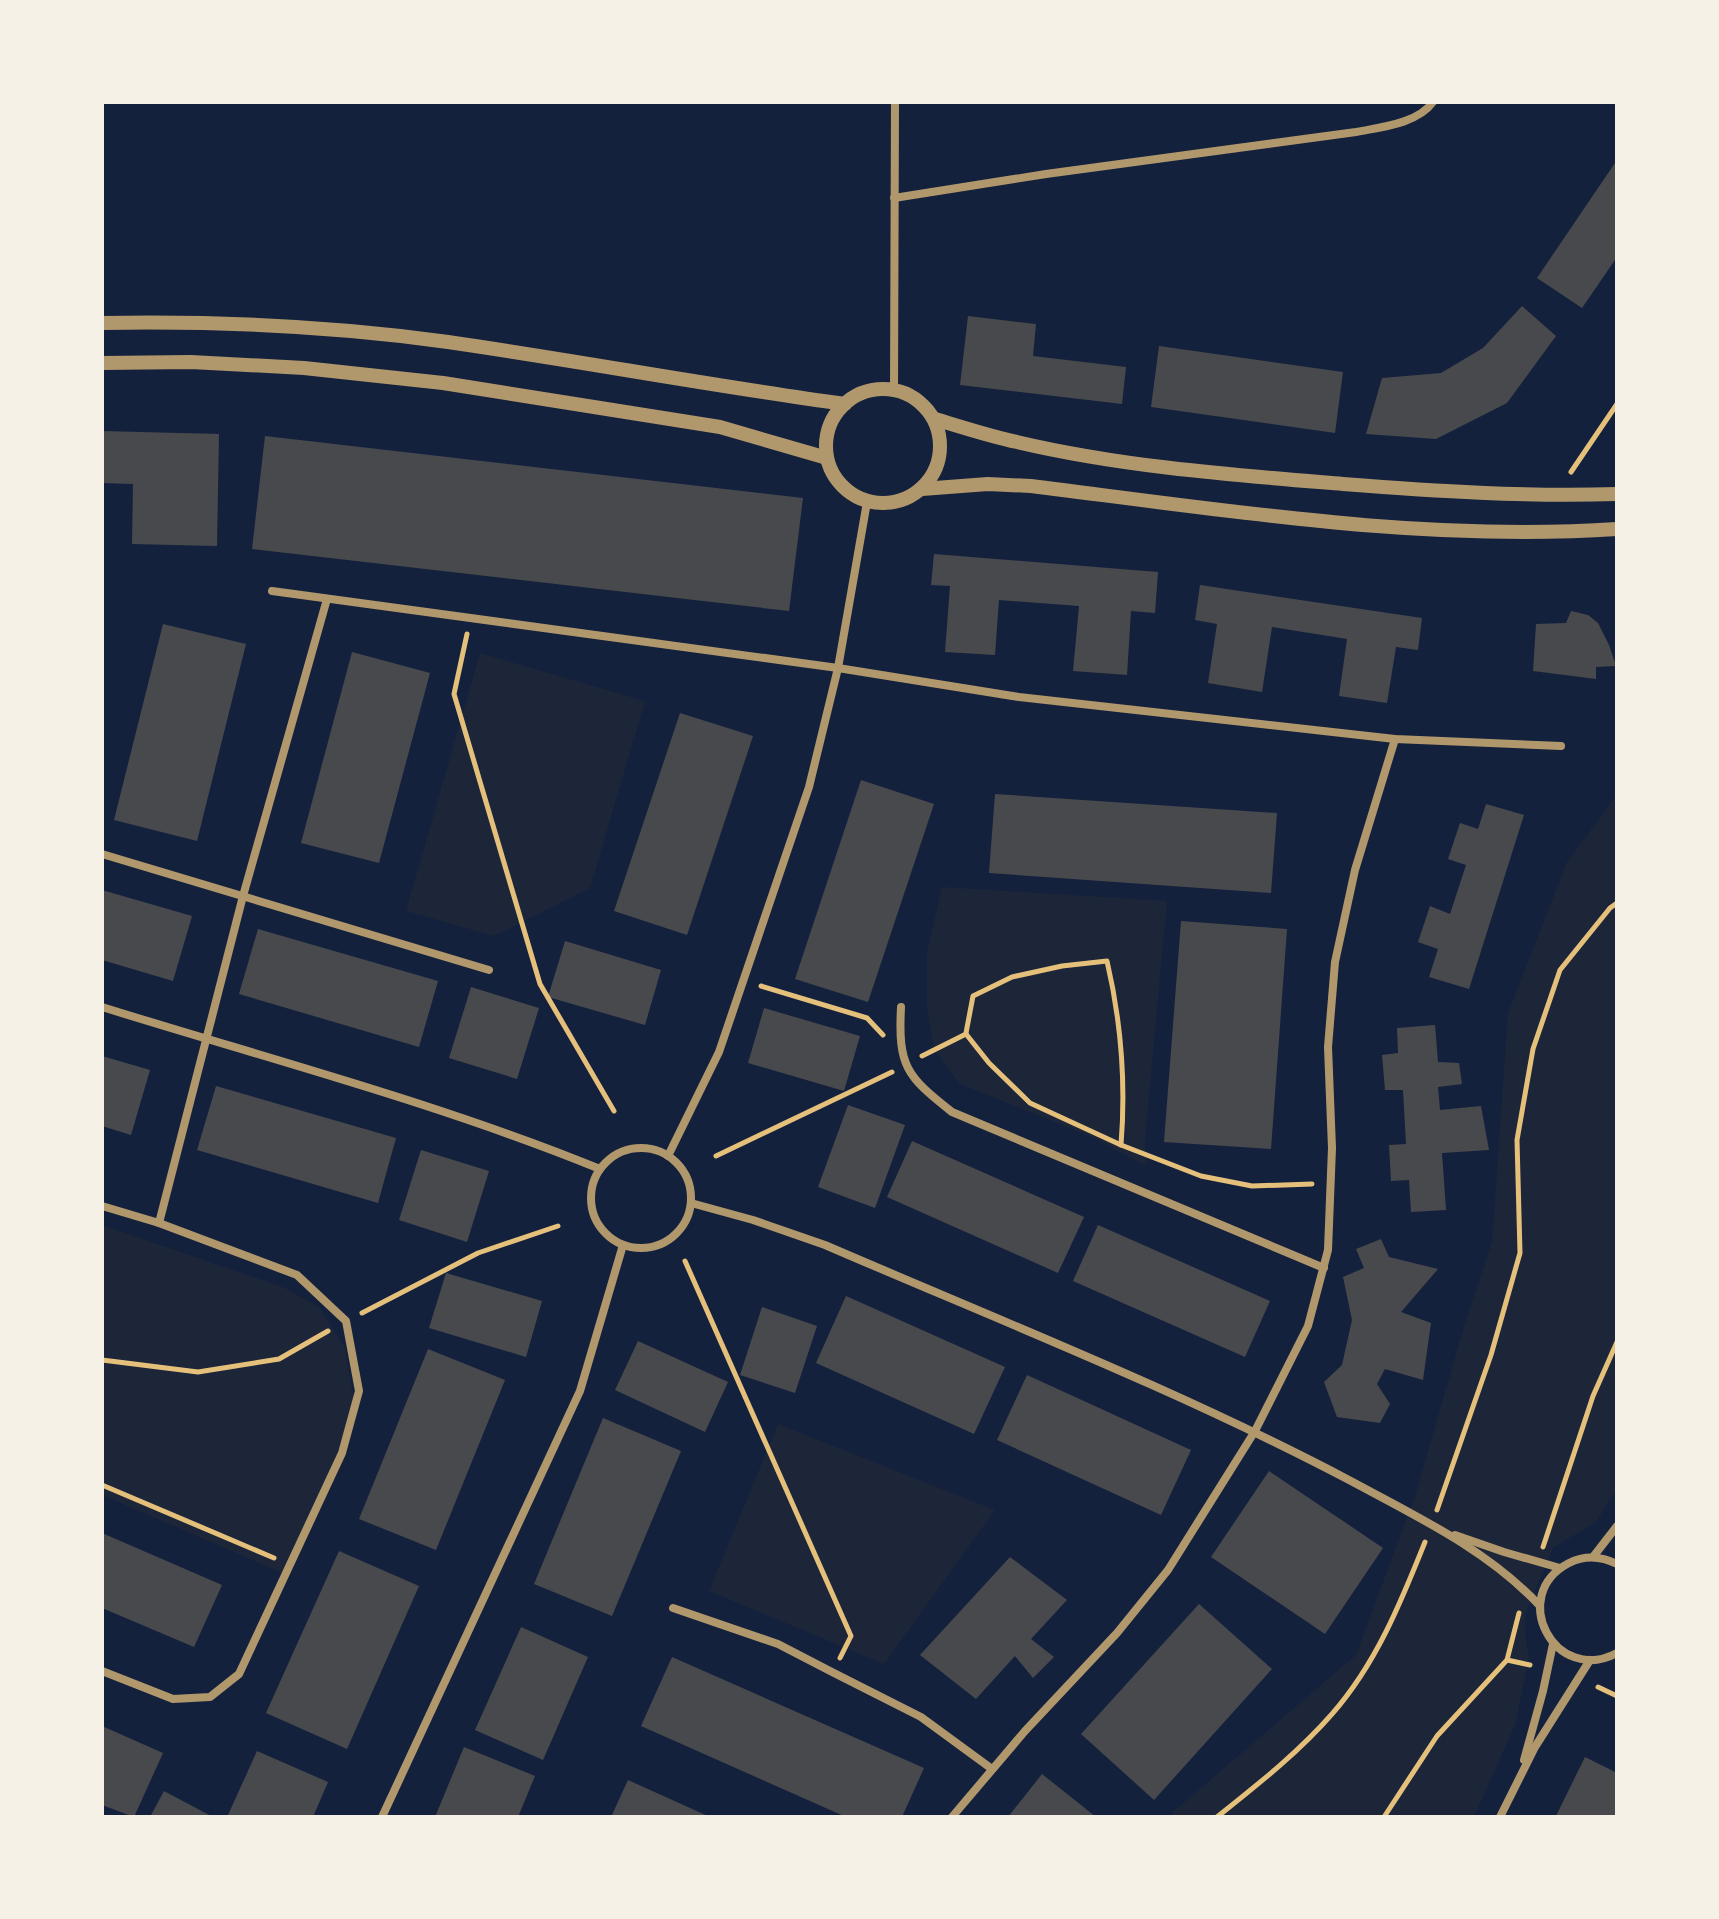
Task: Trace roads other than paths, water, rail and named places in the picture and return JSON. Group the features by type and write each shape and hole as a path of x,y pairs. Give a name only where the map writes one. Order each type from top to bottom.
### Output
{"street":[{"path":"894,390 895,102"},
{"path":"894,198 1369,130 1396,125 1428,109 1433,102"},
{"path":"102,323 225,324 344,330 447,342 714,387 845,404"},
{"path":"102,363 191,362 304,368 443,383 720,427 827,458"},
{"path":"876,389 894,390 910,395 924,405 935,419 940,437 940,456 934,474 922,489 906,499 887,504 867,502 841,485 832,472 827,458 826,438 832,419 859,394 876,389"},
{"path":"935,419 1015,442 1087,456 1245,476 1424,490 1555,496 1617,494"},
{"path":"922,489 988,484 1031,486 1304,520 1446,532 1617,529"},
{"path":"668,1156 719,1052 809,787 838,668 867,502"},
{"path":"272,591 838,668 1019,697 1395,739 1561,746"},
{"path":"159,1223 243,896 327,599"},
{"path":"952,1817 1117,1633 1168,1570 1255,1431 1308,1326 1328,1250 1332,1148 1328,1047 1335,962 1355,870 1395,739"},
{"path":"102,854 489,970"},
{"path":"102,1007 345,1080 600,1169"},
{"path":"901,1007 903,1061 924,1091 952,1112 1324,1268"},
{"path":"639,1148 654,1149 668,1156 677,1162 689,1181 691,1203 679,1231 668,1241 653,1247 623,1245 609,1237 593,1212 591,1197 600,1169 624,1151 639,1148"},
{"path":"691,1203 825,1245 1255,1431 1436,1527 1488,1561 1540,1606"},
{"path":"102,1206 159,1223 297,1275 346,1321 359,1391 342,1453 239,1674 210,1697 173,1699 102,1671"},
{"path":"382,1817 580,1391 623,1245"},
{"path":"1593,1557 1617,1526"},
{"path":"1436,1527 1560,1568"},
{"path":"1617,1564 1593,1557 1576,1560 1560,1568 1549,1578 1540,1606 1541,1620 1553,1644 1576,1658 1590,1660 1617,1653"},
{"path":"673,1608 778,1644 921,1717 992,1769"},
{"path":"1517,1780 1534,1729 1553,1644"},
{"path":"1500,1817 1555,1712 1590,1660"}]}
